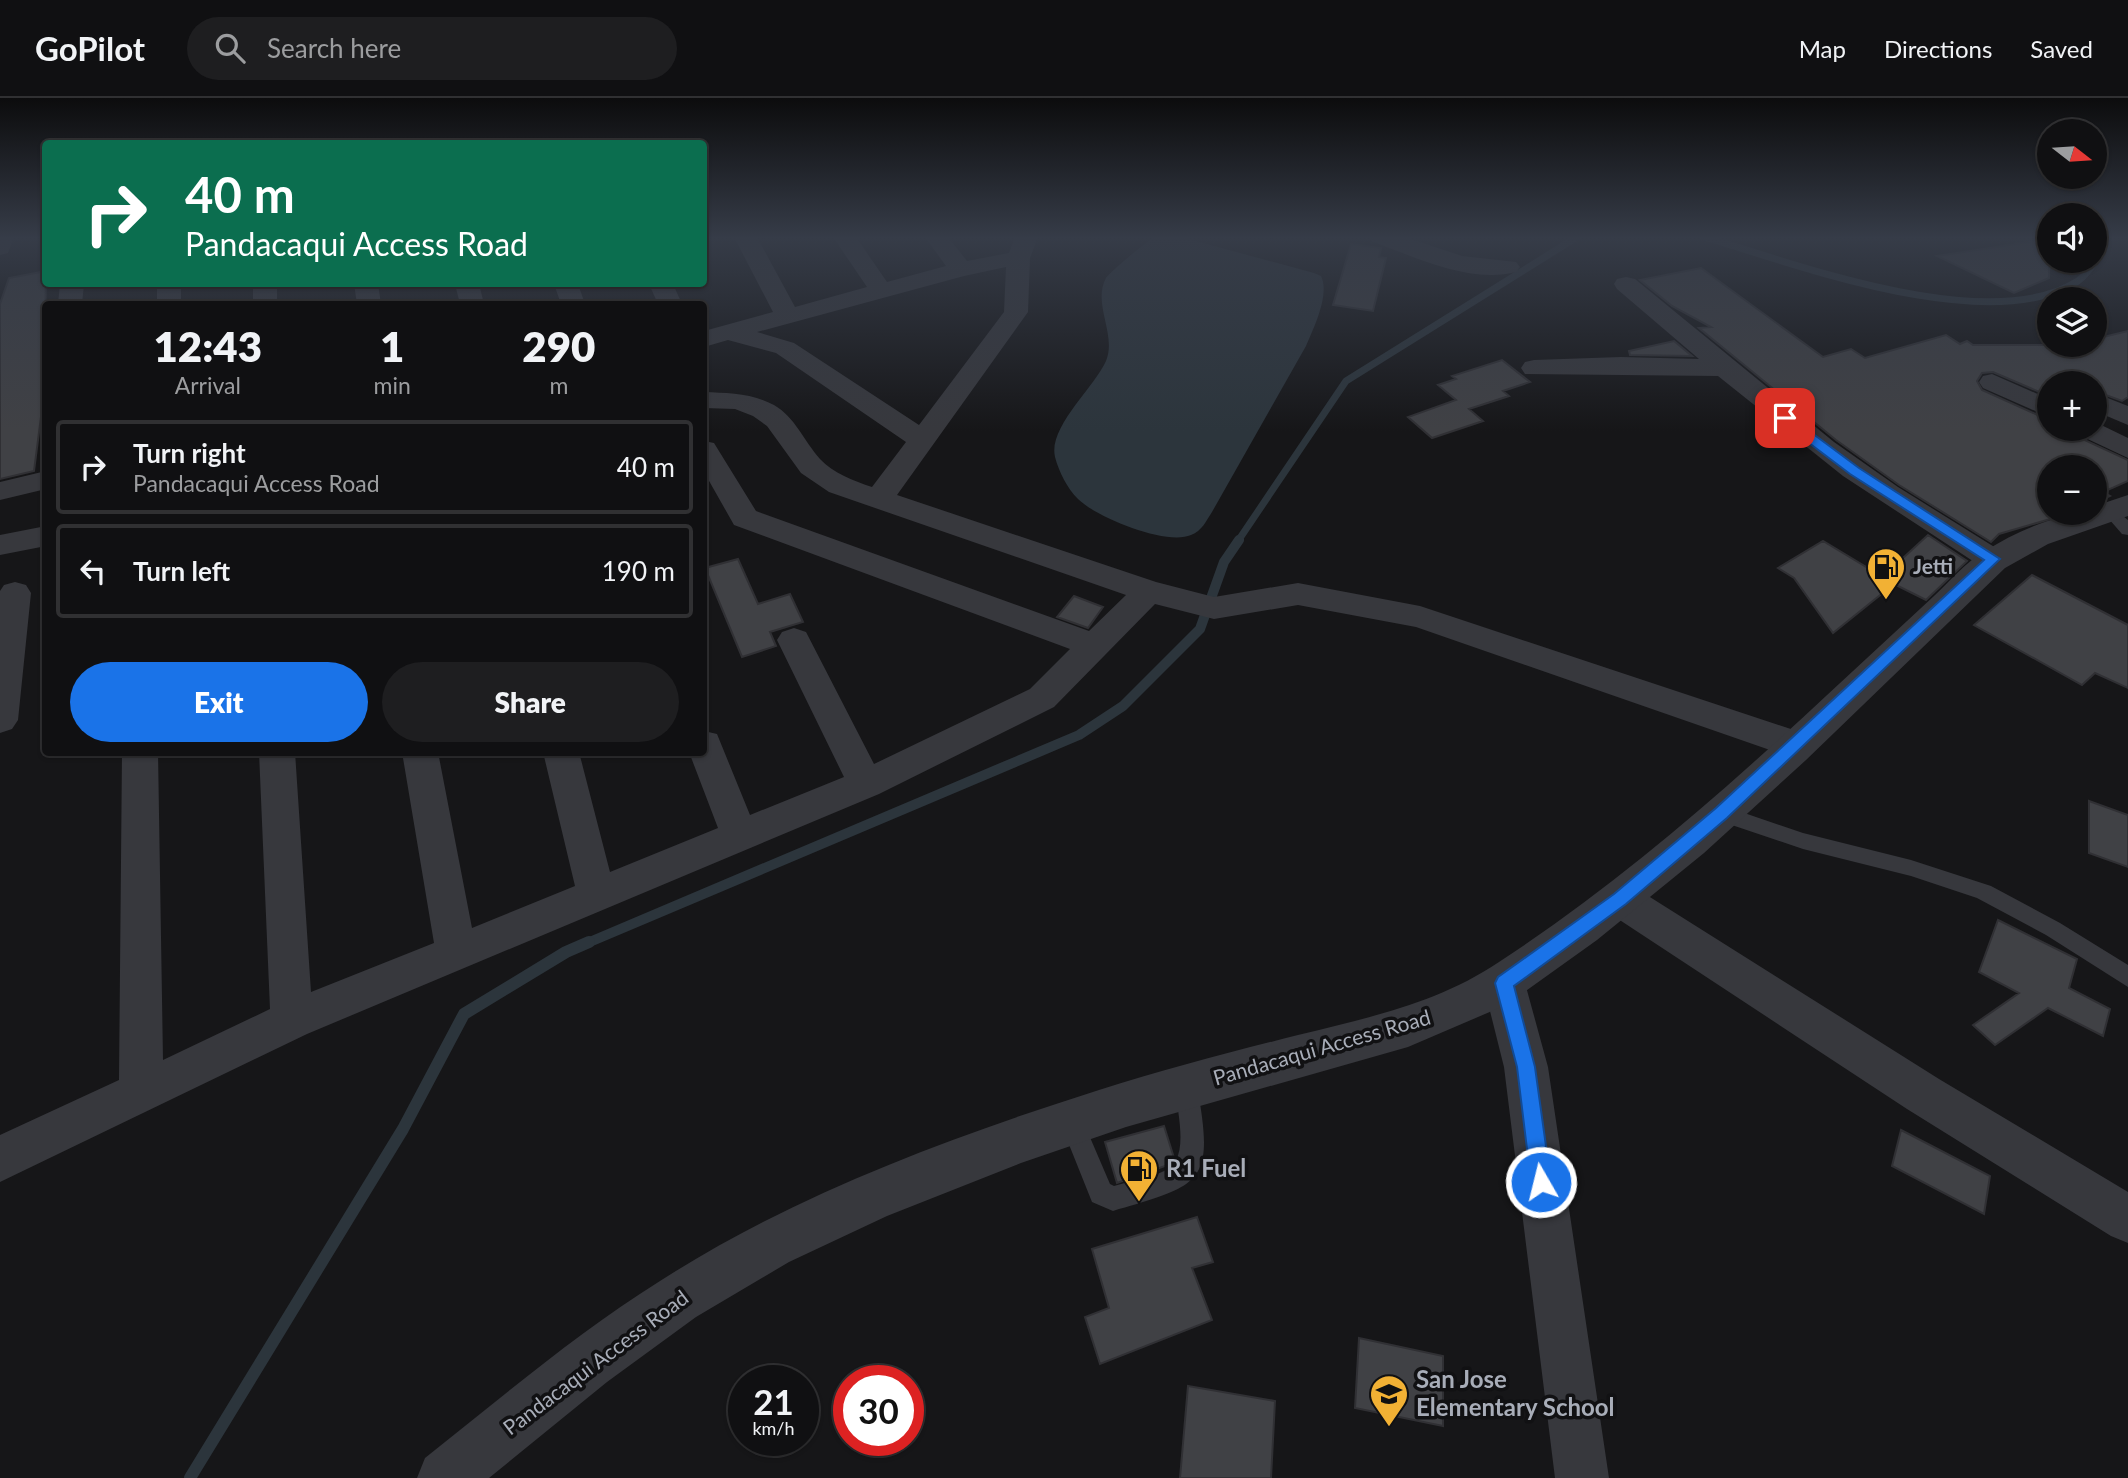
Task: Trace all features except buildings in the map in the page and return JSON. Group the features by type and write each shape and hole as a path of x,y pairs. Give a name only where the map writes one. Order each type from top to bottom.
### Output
{"street":[{"path":"780,301 787,315"},
{"path":"715,336 838,301"},
{"path":"878,500 1016,312 1017,301"},
{"path":"1647,301 1728,368 1754,394 1855,471 1993,559"},
{"path":"715,336 785,348 922,440"},
{"path":"1534,368 1621,365 1728,368"},
{"path":"1992,382 2037,403"},
{"path":"707,400 738,401 763,410 778,420 811,467 839,485 1156,593 1214,608 1298,594 1420,617 1796,745"},
{"path":"2107,438 2128,449"},
{"path":"707,454 745,519 1095,646"},
{"path":"0,491 42,481"},
{"name":"Pandacaqui Access Road","path":"445,1478 592,1361 679,1298 772,1244 869,1199 1072,1122 1185,1086 1396,1031 1436,1017 1504,983 1620,899 1721,813 1993,559 2037,537 2122,515"},
{"path":"0,545 42,537"},
{"path":"0,720 20,591"},
{"path":"0,1159 292,1020 866,784 1042,698 1095,646 1156,593"},
{"path":"794,640 866,784"},
{"path":"707,752 740,835"},
{"path":"140,756 141,1092"},
{"path":"277,756 292,1020"},
{"path":"421,756 456,951"},
{"path":"562,756 596,893"},
{"path":"1620,899 1923,1094 2128,1219"},
{"path":"1504,983 1526,1067 1582,1478"}],"lane":[{"path":"1721,813 1803,841 1911,868 1984,892 2053,929 2128,976"},
{"path":"1072,1122 1101,1193 1113,1199 1175,1180 1184,1173 1192,1154 1192,1128 1185,1086"}],"shaded area":[{"path":"1102,301 1322,301 1306,346 1212,512 1198,531 1191,535 1165,537 1132,528 1100,514 1074,495 1059,468 1055,457 1058,433 1100,372 1109,351"}],"waterway":[{"path":"1238,541 1346,381 1474,301"},
{"path":"1986,301 2001,301"},
{"path":"585,944 1079,735 1123,706 1200,629 1224,562 1239,540"},
{"path":"190,1478 403,1129 464,1014 566,952 589,942"}],"place":[{"name":"Jetti","path":"1886,601"},
{"name":"R1 Fuel","path":"1139,1203"},
{"name":"San Jose Elementary School","path":"1389,1428"}],"route":[{"path":"1541,1182 1526,1067 1504,983 1620,899 1721,813 1993,559 1855,471 1785,418"}]}
